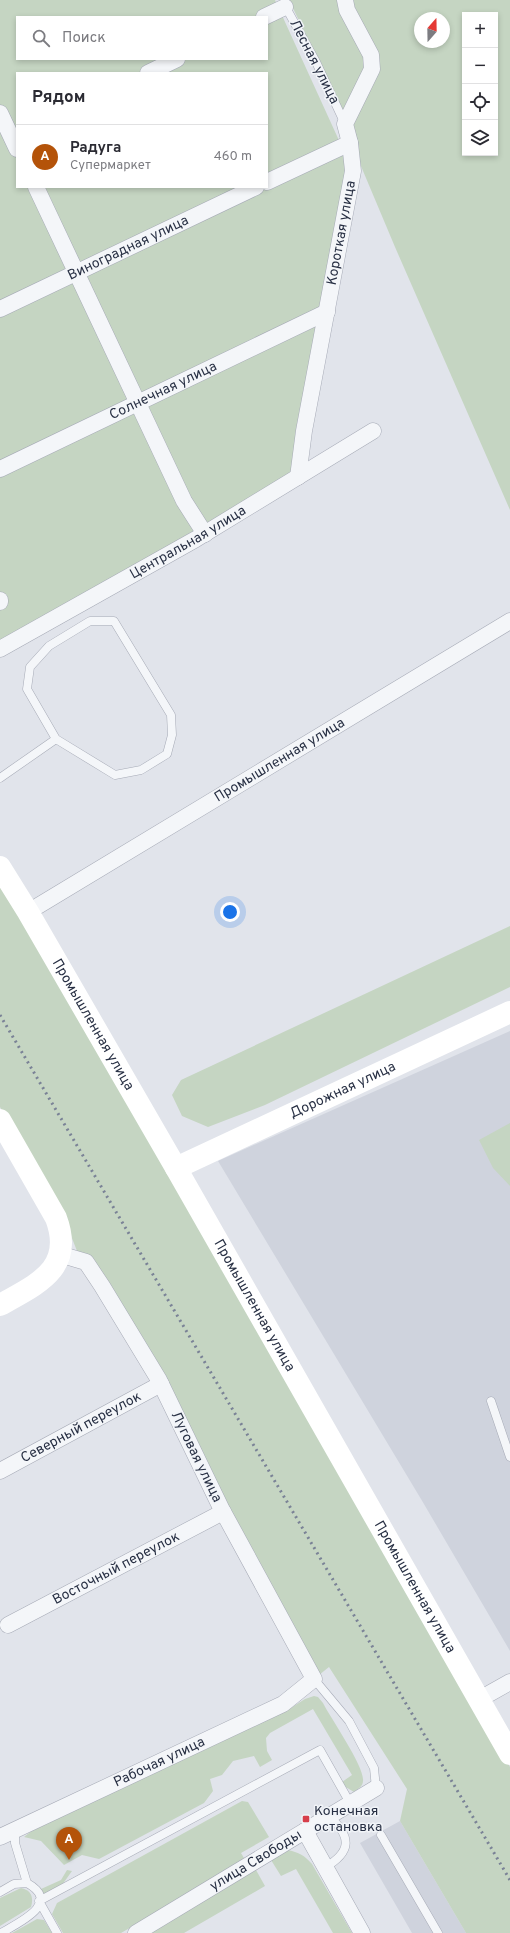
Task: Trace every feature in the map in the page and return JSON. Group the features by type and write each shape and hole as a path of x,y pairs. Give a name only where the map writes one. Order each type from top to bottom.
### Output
{"street":[{"path":"345,0 347,10 371,55 372,69 345,124"},
{"path":"265,16 283,3"},
{"path":"150,72 175,60"},
{"path":"0,113 12,142"},
{"name":"Короткая улица","path":"298,477 304,431 352,171 350,143 345,124"},
{"path":"268,182 350,143"},
{"path":"36,188 184,501 205,534"},
{"name":"Виноградная улица","path":"0,309 254,188"},
{"name":"Солнечная улица","path":"0,469 327,312"},
{"name":"Центральная улица","path":"0,649 205,534 373,431"},
{"name":"Промышленная улица","path":"28,912 510,621"},
{"name":"Промышленная улица","path":"0,867 28,912 176,1168 510,1754"},
{"name":"Дорожная улица","path":"176,1168 510,1012"},
{"path":"0,1120 56,1218 60,1230 61,1241 59,1254 50,1272 40,1283 0,1305"},
{"name":"Луговая улица","path":"59,1254 86,1262 161,1384 223,1512 314,1679"},
{"name":"Северный переулок","path":"0,1470 161,1384"},
{"name":"Восточный переулок","path":"8,1626 223,1512"},
{"name":"Рабочая улица","path":"0,1837 283,1704 314,1679"},
{"path":"478,1700 510,1682"},
{"name":"улица Свободы","path":"139,1932 376,1788"},
{"path":"305,1831 324,1868 362,1933"}],"lane":[{"name":"Лесная улица","path":"283,3 316,62 345,124"},
{"path":"90,621 114,621 171,715 172,735 166,754 141,770 115,775 56,739 27,689 30,667 49,646 90,621"},
{"path":"0,778 56,739"},
{"path":"491,1401 510,1457"},
{"path":"314,1679 349,1721 374,1768 376,1788"},
{"path":"39,1901 320,1750 350,1803"},
{"path":"324,1868 336,1861 344,1851 347,1841 343,1830 329,1816"},
{"path":"15,1831 15,1843 26,1883"},
{"path":"381,1835 438,1933"},
{"path":"0,1892 14,1884 26,1883 38,1891 39,1901 37,1910 32,1915 0,1933"},
{"path":"39,1901 57,1933"}],"shaded area":[{"path":"510,1031 510,1651 421,1499 218,1161"},
{"path":"400,1821 466,1933 412,1933 360,1843"}],"green space":[{"path":"0,0 275,0 352,169 294,473 0,643"},
{"path":"289,0 510,0 510,510 395,247 305,33"},
{"path":"0,884 366,1514 510,1767 510,1933 466,1933 400,1821 407,1789 329,1667 319,1675 79,1256 64,1218 0,1107"},
{"path":"510,926 510,987 265,1105 208,1127 182,1116 172,1095 181,1080"},
{"path":"510,1123 510,1186 493,1168 479,1140"},
{"path":"314,1696 318,1697 323,1703 359,1765 363,1783 354,1792 344,1786 342,1782 352,1775 313,1709 270,1733 266,1738 267,1751 272,1760 260,1767 254,1756 233,1761 222,1775 210,1779 213,1791 204,1803 99,1859 82,1855 64,1865 41,1841 24,1837 34,1829 286,1711 305,1699"},
{"path":"242,1801 248,1802 269,1837 241,1853 244,1858 230,1870 121,1933 63,1933 52,1914 57,1903"},
{"path":"287,1850 301,1855 312,1864 352,1933 333,1933 296,1869 281,1876 271,1860"},
{"path":"67,1870 72,1871 62,1885 44,1895 41,1889 61,1880"},
{"path":"256,1870 265,1886 184,1933 152,1933 155,1929"},
{"path":"21,1888 27,1890 31,1894 31,1907 0,1926 0,1898"},
{"path":"37,1919 44,1920 52,1933 12,1933"}],"railway":[{"path":"0,1015 510,1880"}],"place":[{"name":"Конечная остановка","path":"306,1819"},
{"name":"Радуга","path":"69,1860"}]}
